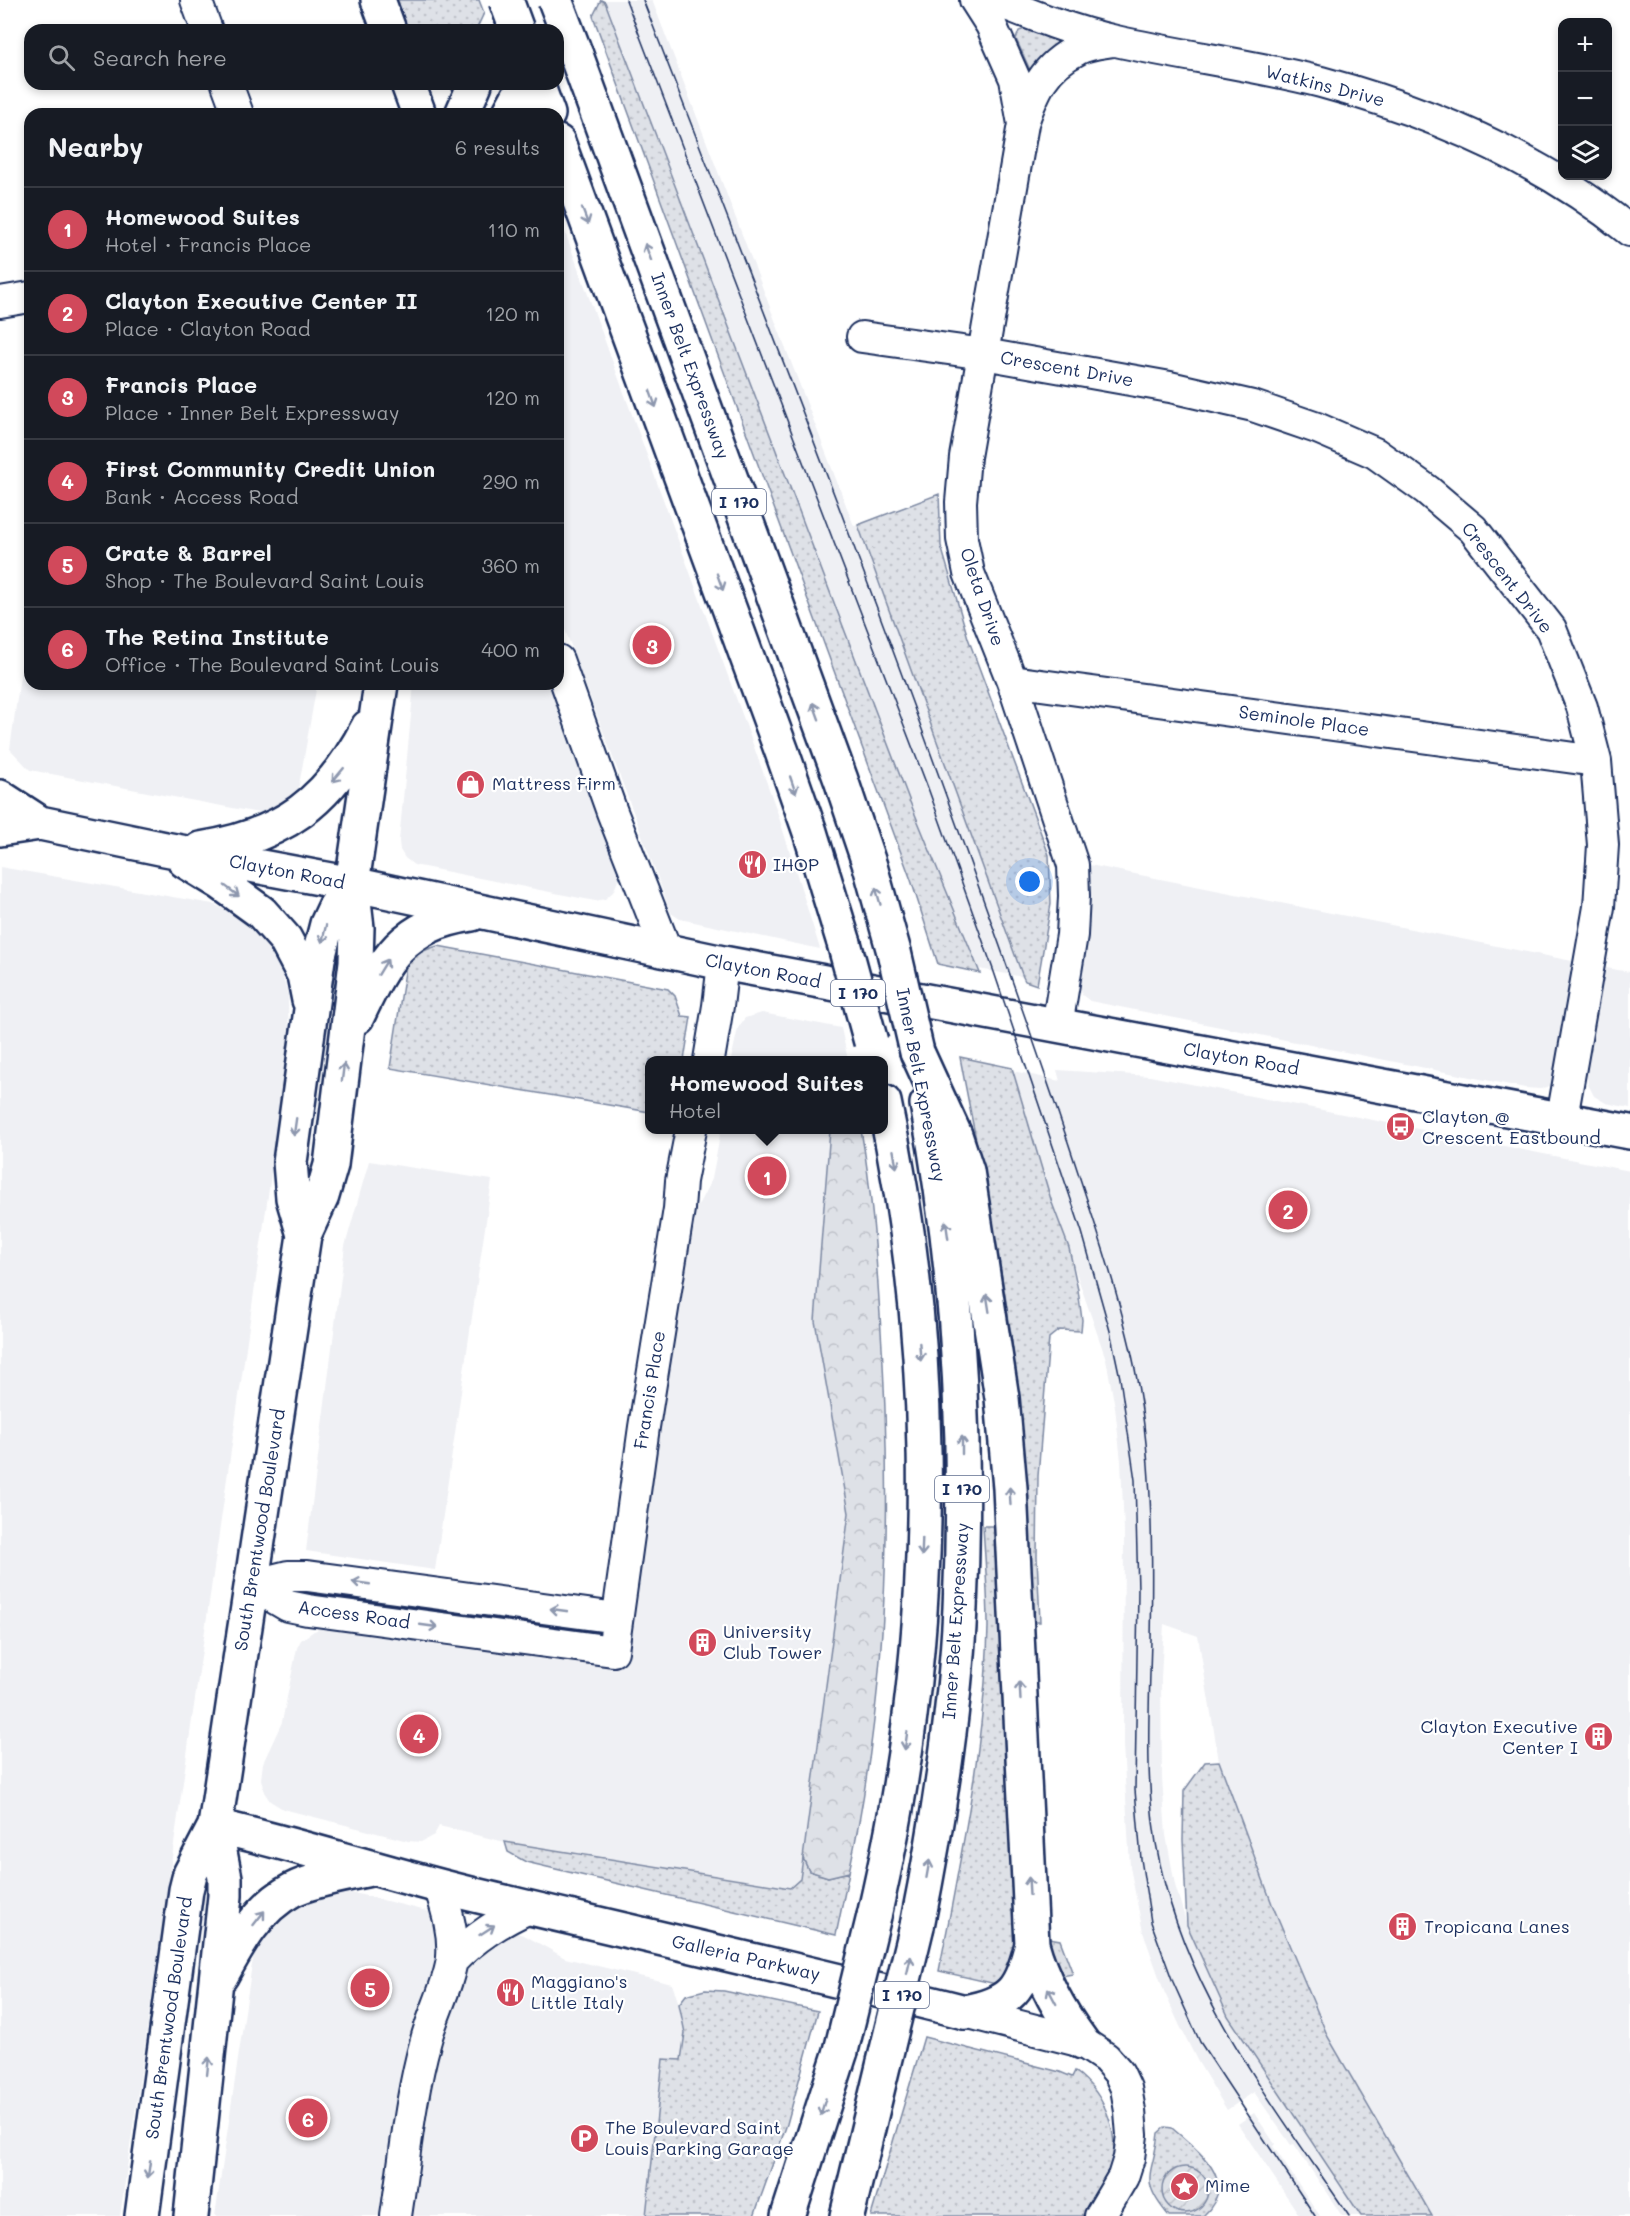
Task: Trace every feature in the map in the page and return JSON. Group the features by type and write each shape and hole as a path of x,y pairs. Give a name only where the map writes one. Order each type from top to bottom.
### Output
{"main road":[{"path":"378,0 387,24"},
{"path":"506,0 515,24"},
{"path":"508,24 522,0"},
{"name":"Inner Belt Expressway","path":"555,0 561,24"},
{"path":"566,42 574,0"},
{"name":"Inner Belt Expressway","path":"566,42 838,770 870,866 894,952 917,1052 936,1154 951,1258 962,1425 960,1610 953,1697 942,1784 917,1926 847,2216"},
{"path":"410,90 417,108"},
{"path":"465,108 472,90"},
{"path":"512,108 522,90"},
{"name":"I 170","path":"564,158 810,832 844,943 873,1052"},
{"path":"165,849 199,850 233,844 266,832 296,815 322,794 345,768 380,695"},
{"name":"South Brentwood Boulevard","path":"142,2216 186,1890 190,1874 215,1826 304,1235 322,1196 331,1165 356,962 357,928 352,884 380,695"},
{"name":"Clayton Road","path":"0,797 40,823"},
{"name":"Clayton Road","path":"0,829 40,823 352,884 723,963 1630,1132"},
{"path":"165,849 222,883 261,912 285,939 304,975 311,1014"},
{"name":"South Brentwood Boulevard","path":"304,1235 293,1198 290,1162 318,958 327,924 335,907 352,884"},
{"path":"347,1038 372,985 389,957 409,938 430,924 481,912"},
{"path":"917,1052 955,1135 967,1171 1002,1398 1012,1522 1032,1944 1037,1964 1051,1995 1082,2043"},
{"name":"Inner Belt Expressway","path":"788,2216 840,2051 874,1916 896,1809 918,1634 923,1546 924,1456 921,1372 915,1295 888,1125"},
{"name":"South Brentwood Boulevard","path":"191,2216 225,1878 215,1826"},
{"name":"Galleria Parkway","path":"215,1826 273,1839 529,1908 741,1956 965,2012"},
{"path":"216,1985 239,1943 267,1908 293,1890 376,1868"},
{"path":"965,2012 1000,2002 1014,1990 1026,1970 1032,1944"},
{"path":"827,2216 872,2106"}],"street":[{"path":"196,0 205,24"},
{"name":"Oleta Drive","path":"975,0 991,26 1015,79 1023,124"},
{"name":"Watkins Drive","path":"995,0 1042,20 1113,41 1319,82 1412,109 1509,152 1602,208 1630,231"},
{"name":"Oleta Drive","path":"1057,1026 1072,935 1073,865 1012,681 969,573 962,539 961,502 965,458 1023,124 1034,91 1052,66 1078,49 1113,41"},
{"path":"229,90 236,108"},
{"path":"0,302 24,298"},
{"name":"Crescent Drive","path":"862,337 984,354 1170,387 1253,406 1317,428 1375,453 1427,490 1473,529 1551,629 1582,707 1596,761 1603,845 1599,907 1562,1118"},
{"path":"564,677 612,812 667,952"},
{"name":"Seminole Place","path":"1012,681 1596,761"},
{"path":"710,1056 723,963"},
{"name":"Francis Place","path":"613,1651 647,1405 690,1134"},
{"name":"Access Road","path":"252,1585 288,1576 307,1576 617,1618"},
{"name":"Access Road","path":"252,1585 288,1606 308,1610 613,1651"},
{"path":"396,2216 414,2094 426,2040 452,1961 453,1944 450,1924 439,1885"},
{"path":"452,1961 482,1933 529,1908"},
{"name":"Galleria Parkway","path":"965,2012 1082,2043 1106,2058 1119,2073 1126,2088 1130,2111 1132,2135 1129,2158 1123,2177 1100,2216"}],"shaded area":[{"path":"606,0 652,0 854,526 858,525 1023,977 979,969 910,802"},
{"path":"564,229 777,811 820,949 680,919 671,913 564,627"},
{"path":"24,648 24,690 316,690 298,791 264,814 30,770 10,749"},
{"path":"413,690 553,690 619,876 613,892 605,899 595,901 414,865 405,858 400,850"},
{"path":"1090,865 1577,962 1556,1078 1550,1086 1540,1089 1525,1088 1090,1001 1082,995 1077,975 1091,891"},
{"path":"0,867 213,904 236,915 261,935 278,962 288,994 289,1051 120,2216 0,2216"},
{"path":"1606,968 1630,972 1630,1108 1606,1103 1594,1096 1588,1084 1586,1069"},
{"path":"762,1013 841,1028 847,1056 732,1056 738,1028 745,1018"},
{"path":"1057,1070 1150,1076 1630,1171 1630,2216 1432,2216 1328,2037 1272,1904 1219,1761 1198,1636 1164,1624 1161,1678 1162,1778 1166,1835 1175,1885 1187,1925 1228,2016 1361,2216 1342,2216 1294,2144 1291,2145 1254,2092 1227,2110 1198,2062 1179,2024 1164,1991 1143,1932 1130,1867 1123,1745 1124,1531 1121,1461 1115,1407 1106,1359 1052,1203 1013,1071 1060,1081"},
{"path":"720,1134 830,1134 815,1321 849,1513 798,1889 505,1842 439,1826 434,1835 421,1842 408,1841 283,1809 270,1801 264,1792 261,1779 263,1763 282,1722 297,1648 301,1640 314,1631 323,1628 623,1664 666,1329 695,1211 712,1179"},
{"path":"369,1161 492,1180 435,1570 306,1551 345,1246"},
{"path":"337,1892 358,1894 524,1935 565,1958 672,1984 685,2033 658,2216 215,2216 252,1964 259,1939 271,1924 299,1901"},
{"path":"1254,2113 1275,2144 1273,2146 1320,2216 1300,2216 1238,2124"}],"green space":[{"path":"387,0 479,0 484,13 479,24 396,24"},
{"path":"601,0 605,2 910,802 980,973 938,964 911,880 593,16"},
{"path":"1025,29 1056,40 1060,47 1034,71 1030,70 1016,39 1019,31"},
{"path":"939,494 941,546 968,638 1049,855 1051,904 1037,985 1025,981 1023,977 858,525"},
{"path":"438,946 668,989 675,996 682,1016 691,1017 685,1056 645,1056 645,1111 390,1068 406,965 428,949"},
{"path":"960,1057 1012,1068 1052,1203 1069,1248 1078,1290 1082,1320 1081,1331 1059,1330 1049,1338 1038,1476 1037,1557 1040,1622 1032,1622 1021,1431 1010,1328"},
{"path":"830,1134 862,1134 873,1222 884,1385 886,1524 884,1594 873,1734 849,1872 828,1877 809,1871 803,1858 849,1513 815,1321"},
{"path":"983,1526 995,1526 1016,1951 1014,1967 996,1984 939,1971 971,1800 982,1713 988,1627"},
{"path":"1219,1761 1272,1904 1328,2037 1432,2216 1361,2216 1228,2016 1187,1925 1183,1840 1184,1791 1205,1762"},
{"path":"505,1842 790,1888 800,1879 803,1858 809,1871 828,1877 849,1872 836,1935 526,1862 508,1852"},
{"path":"1049,1938 1060,1940 1073,1974 1056,1977 1049,1956"},
{"path":"705,1990 724,1991 818,2011 787,2124 754,2216 646,2216 663,2059 681,2060 685,2033 679,2004 686,1995"},
{"path":"924,2037 1072,2077 1075,2071 1096,2092 1109,2119 1114,2147 1108,2176 1082,2216 871,2216"},
{"path":"1165,2127 1172,2128 1203,2157 1217,2179 1218,2191 1214,2203 1203,2216 1169,2216 1153,2193 1150,2184 1151,2168 1158,2133"},
{"path":"1185,2167 1201,2174 1208,2190 1201,2206 1185,2213 1169,2206 1162,2190 1169,2174"}],"tram line":[{"path":"626,0 928,788 994,972 1082,1232 1110,1331 1120,1378 1135,1480 1138,1590 1135,1790 1141,1859 1151,1922 1173,1982 1200,2042 1315,2216"},
{"path":"643,0 814,441 938,774 1057,1110 1121,1310 1136,1372 1147,1448 1152,1564 1150,1781 1155,1836 1173,1913 1191,1960 1237,2049 1349,2216"}],"place":[{"name":"Francis Place","path":"652,645"},
{"name":"Mattress Firm","path":"471,784"},
{"name":"IHOP","path":"752,865"},
{"name":"Clayton @ Crescent Eastbound","path":"1401,1127"},
{"name":"Homewood Suites","path":"767,1176"},
{"name":"Clayton Executive Center II","path":"1288,1210"},
{"name":"University Club Tower","path":"702,1642"},
{"name":"First Community Credit Union","path":"419,1734"},
{"name":"Clayton Executive Center I","path":"1599,1737"},
{"name":"Tropicana Lanes","path":"1403,1927"},
{"name":"Crate & Barrel","path":"370,1988"},
{"name":"Maggiano's Little Italy","path":"510,1992"},
{"name":"The Retina Institute","path":"308,2118"},
{"name":"The Boulevard Saint Louis Parking Garage","path":"584,2138"},
{"name":"Mime","path":"1184,2186"}]}
